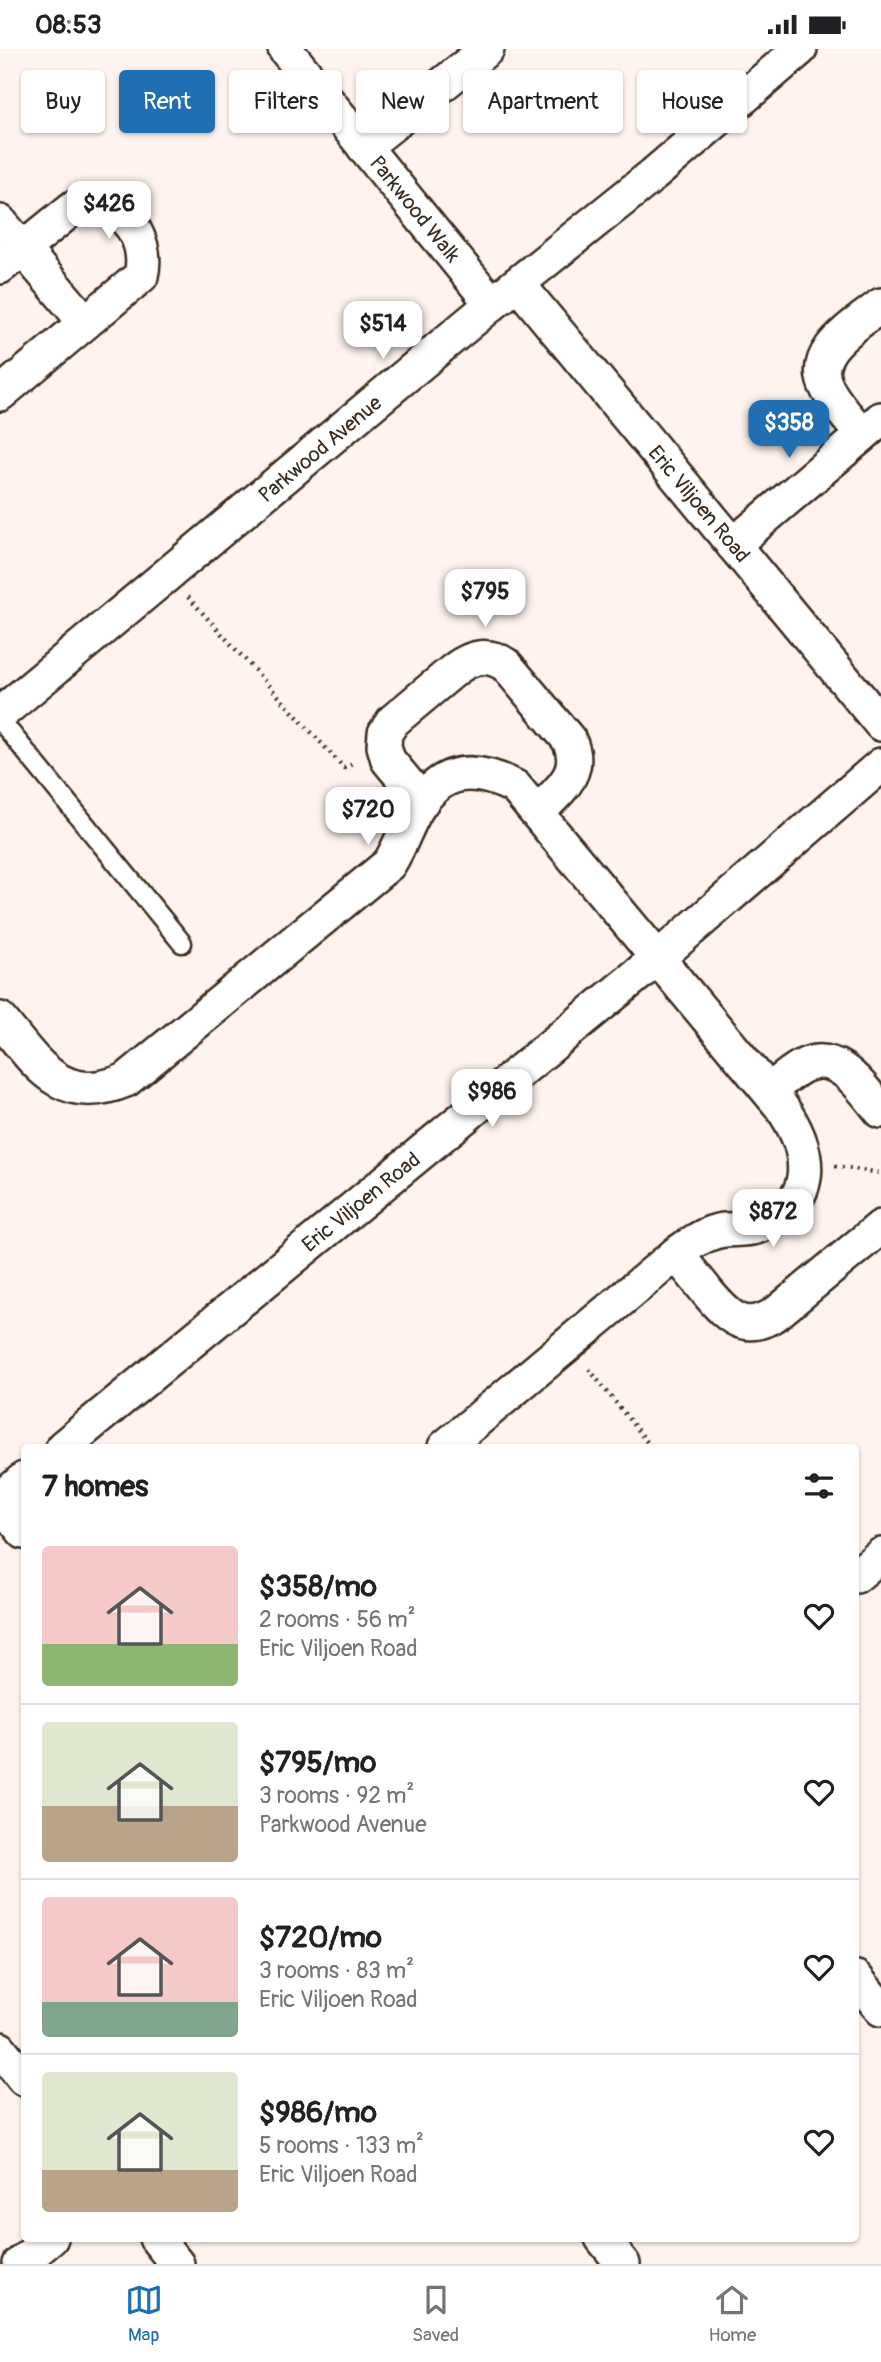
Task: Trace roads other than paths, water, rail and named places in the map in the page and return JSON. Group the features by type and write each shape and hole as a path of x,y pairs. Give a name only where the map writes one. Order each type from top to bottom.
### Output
{"street":[{"name":"Parkwood Walk","path":"285,49 364,147 505,294"},
{"path":"364,147 487,49"},
{"name":"Parkwood Avenue","path":"0,713 505,294 653,175 800,49"},
{"path":"0,394 141,276 144,263 143,247 136,231 123,217 110,209 94,205 73,208 11,257"},
{"path":"0,222 11,257 85,322"},
{"name":"Eric Viljoen Road","path":"505,294 733,545 881,724"},
{"path":"733,545 871,427 827,389 821,366 830,347 881,305"},
{"path":"422,801 388,760 384,746 385,733 393,721 454,670 481,656 498,659 506,665 569,740 574,751 570,777 538,812"},
{"name":"Eric Viljoen Road","path":"67,1444 659,957 881,765"},
{"path":"0,1019 32,1059 52,1077 78,1089 108,1088 126,1080 389,864 427,793 448,776 471,773 496,777 515,787 769,1091 793,1122 803,1144 806,1162 803,1185 791,1205 755,1227 720,1230 698,1239 676,1254 449,1444"},
{"path":"769,1091 799,1068 809,1064 830,1063 849,1073 881,1111"},
{"path":"676,1254 726,1314 743,1322 755,1323 767,1320 778,1312 881,1227"},
{"path":"21,1482 0,1501 21,1528"},
{"path":"859,1573 881,1555"},
{"path":"859,1982 881,2009"},
{"path":"0,2049 21,2075"},
{"path":"20,2264 46,2242"},
{"path":"159,2242 177,2264"},
{"path":"605,2242 623,2264"}],"lane":[{"path":"0,720 182,943"}]}
